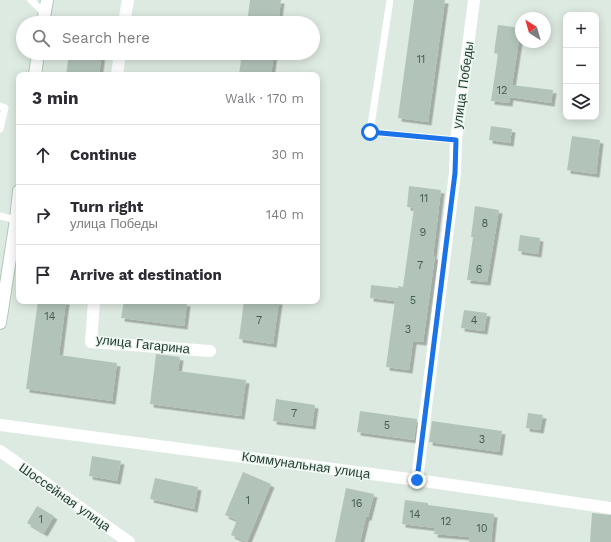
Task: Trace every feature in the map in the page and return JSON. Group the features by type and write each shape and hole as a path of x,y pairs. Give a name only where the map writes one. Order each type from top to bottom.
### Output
{"street":[{"path":"44,16 47,0"},
{"path":"125,16 128,0"},
{"name":"улица Победы","path":"417,480 455,173 456,140 474,0"},
{"path":"35,72 37,60"},
{"path":"117,72 119,60"},
{"path":"0,323 16,220"},
{"name":"улица Гагарина","path":"94,304 91,342 210,351"},
{"name":"Коммунальная улица","path":"0,425 417,480 611,508"},
{"name":"Шоссейная улица","path":"0,451 129,542"}],"lane":[{"path":"31,0 42,16"},
{"path":"390,0 370,132 456,140"},
{"path":"0,106 5,108 0,129"},
{"path":"0,216 16,220"}],"building":[{"path":"250,0 281,0 279,16 248,16"},
{"path":"414,0 445,0 428,122 398,118"},
{"path":"498,25 515,27 515,48 518,48 512,85 553,90 551,103 510,97 509,103 491,101 498,54 494,53"},
{"path":"68,60 101,60 99,72 66,72"},
{"path":"241,60 273,60 271,72 239,72"},
{"path":"491,126 512,129 510,143 489,140"},
{"path":"572,136 600,140 596,174 567,170"},
{"path":"409,186 441,190 433,256 435,256 423,342 413,341 409,370 386,367 395,301 370,298 371,285 398,288 398,286 403,287 414,208 407,207"},
{"path":"475,206 499,210 487,282 467,280 473,237 471,237"},
{"path":"520,235 540,238 538,254 518,251"},
{"path":"38,304 66,304 59,355 117,363 112,401 26,389"},
{"path":"123,304 187,304 184,326 121,318"},
{"path":"244,304 279,304 273,344 239,339"},
{"path":"464,310 487,313 484,331 461,328"},
{"path":"156,354 180,357 178,371 246,380 241,416 150,404"},
{"path":"276,399 315,405 312,426 273,421"},
{"path":"360,411 417,419 414,440 357,432"},
{"path":"528,413 543,415 540,430 526,428"},
{"path":"432,421 502,431 499,452 429,442"},
{"path":"92,456 121,461 117,481 89,476"},
{"path":"243,472 271,484 247,542 231,535 237,520 225,515"},
{"path":"155,478 198,487 194,509 150,499"},
{"path":"346,488 374,494 368,517 366,517 360,542 335,542"},
{"path":"405,500 428,503 428,505 494,514 491,542 469,542 470,537 434,534 435,528 402,524"},
{"path":"37,506 54,516 44,533 27,523"},
{"path":"592,513 611,515 611,542 590,542"}],"route":[{"path":"370,132 456,140 455,173 417,480"}]}
